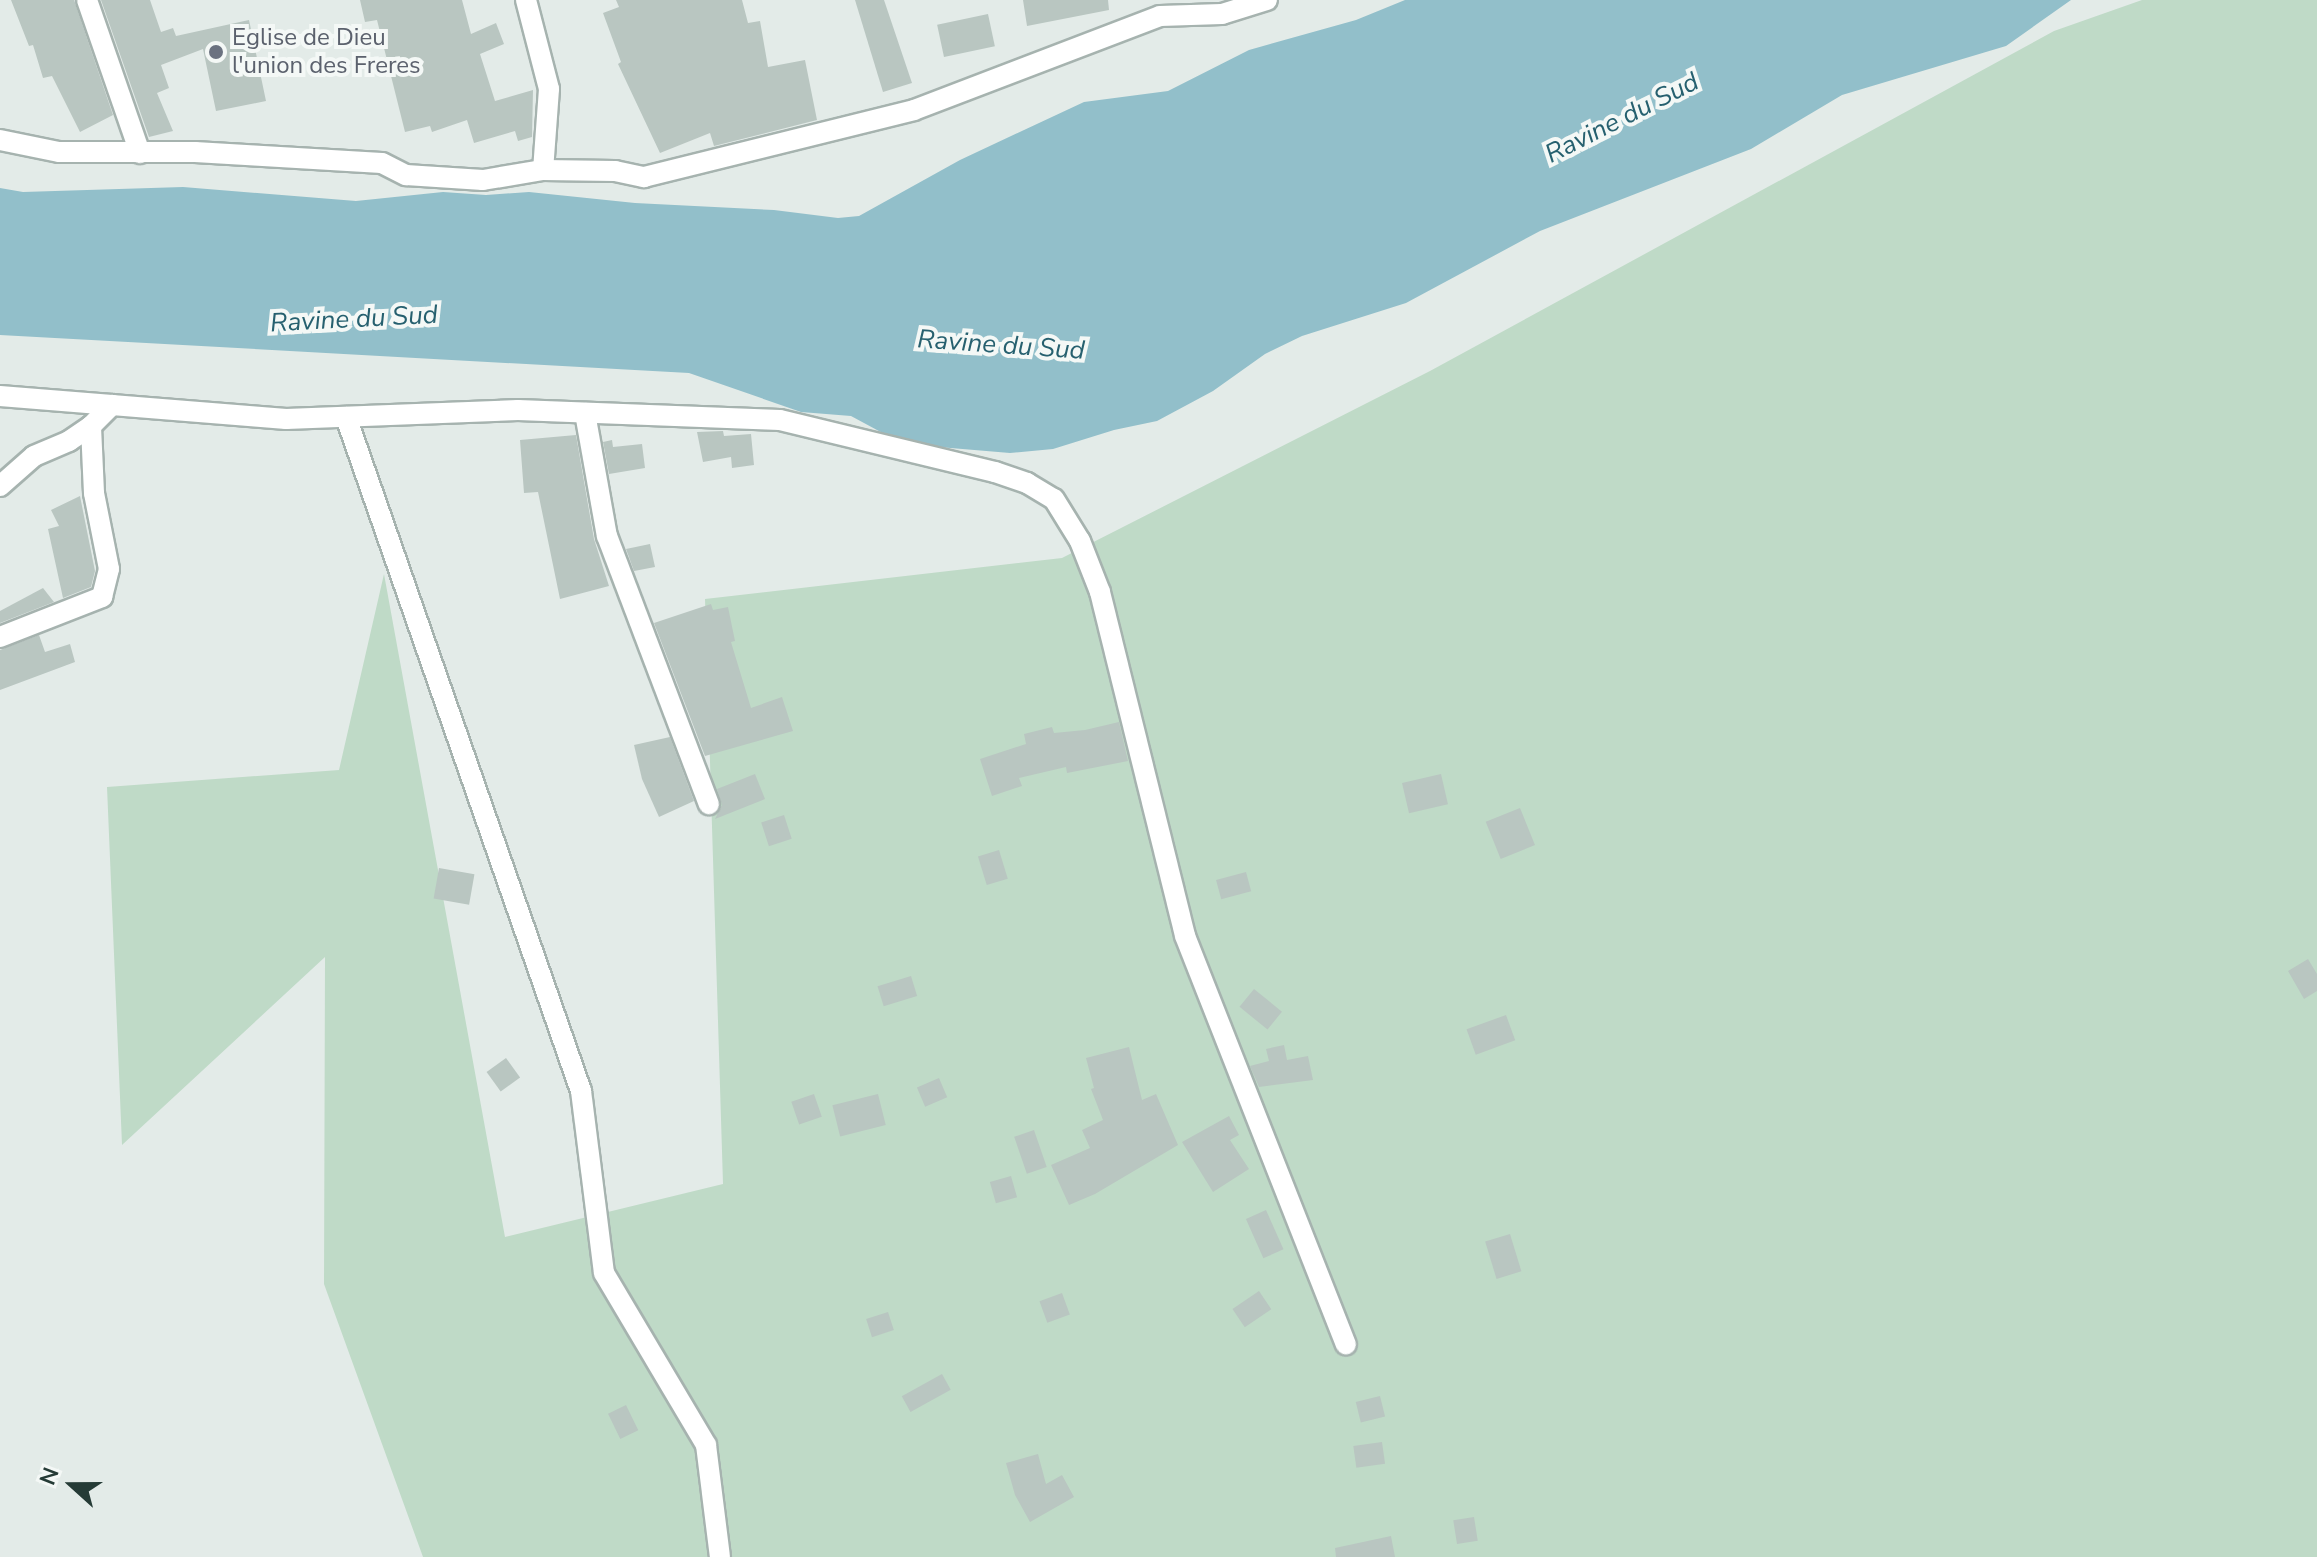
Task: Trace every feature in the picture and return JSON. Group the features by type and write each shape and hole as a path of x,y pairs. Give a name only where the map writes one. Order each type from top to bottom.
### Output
{"street":[{"path":"87,0 140,153"},
{"path":"526,0 549,89 543,170"},
{"path":"0,140 59,152 195,152 382,163 406,175 483,180 543,170 615,171 644,177 914,110 1157,8 1222,14 1267,0"},
{"path":"0,396 286,419 518,410 780,420 995,472 1027,483 1054,499 1080,541 1100,592 1185,936 1346,1344"},
{"path":"0,486 34,456 69,441 91,426 112,405"},
{"path":"585,413 607,536 709,804"},
{"path":"346,417 581,1091 604,1273 706,1445 720,1557"},
{"path":"0,637 102,597 109,569 94,493 91,426"}],"green space":[{"path":"2142,0 2317,0 2317,1557 423,1557 324,1284 325,957 122,1145 107,787 339,770 384,574 505,1237 723,1184 705,599 1062,558 1430,371 2054,31"}],"water":[{"name":"Ravine du Sud","path":"1405,0 2071,0 2006,46 1842,95 1751,149 1540,231 1406,303 1302,336 1265,354 1213,391 1157,421 1114,430 1053,449 1010,453 903,444 851,416 801,412 689,373 0,335 0,188 23,192 183,187 356,201 443,192 486,195 529,192 635,203 774,210 838,218 859,216 960,160 1084,102 1168,91 1249,50 1356,20"}],"building":[{"path":"11,0 74,0 113,115 80,132 52,76 43,78 33,45 29,46"},
{"path":"101,0 150,0 161,32 173,28 176,36 249,20 266,101 216,111 203,49 161,65 169,88 157,93 173,131 149,137"},
{"path":"360,0 462,0 471,34 496,23 504,44 480,54 495,101 533,90 532,137 518,141 515,131 474,143 467,120 432,132 430,126 405,132 377,20 365,22"},
{"path":"616,0 742,0 748,23 760,21 768,67 805,60 817,120 714,146 710,133 660,153 618,64 621,62 603,13 619,7"},
{"path":"855,0 884,0 912,83 883,92"},
{"path":"1023,0 1108,0 1109,10 1027,26"},
{"path":"988,14 995,46 944,57 937,25"},
{"path":"723,431 724,436 751,434 754,465 732,468 731,457 703,462 697,432"},
{"path":"576,435 594,539 609,586 560,599 538,492 524,493 520,440"},
{"path":"612,440 613,447 642,444 645,468 609,474 603,442"},
{"path":"80,496 95,571 91,587 63,598 48,529 59,526 51,510"},
{"path":"650,544 655,567 634,571 626,549"},
{"path":"43,588 54,602 0,623 0,611"},
{"path":"711,604 713,610 728,607 735,641 731,642 751,708 782,697 793,731 705,756 654,623"},
{"path":"39,635 45,652 70,644 75,662 0,690 0,650"},
{"path":"1119,722 1128,761 1067,773 1066,767 1019,778 1022,786 992,796 980,759 1026,744 1024,734 1052,727 1054,733 1085,730"},
{"path":"670,737 694,801 659,817 642,779 634,745"},
{"path":"755,774 765,799 715,819 722,805 717,789"},
{"path":"1441,774 1448,804 1409,813 1402,783"},
{"path":"1520,808 1535,845 1501,859 1486,822"},
{"path":"784,815 792,839 769,846 761,822"},
{"path":"999,850 1008,879 987,885 978,856"},
{"path":"439,868 474,874 469,905 434,899"},
{"path":"1246,872 1251,891 1221,899 1216,880"},
{"path":"2308,959 2317,974 2317,991 2304,999 2288,971"},
{"path":"911,976 917,996 884,1006 878,986"},
{"path":"1254,989 1282,1012 1268,1030 1240,1007"},
{"path":"1506,1015 1515,1040 1476,1055 1467,1029"},
{"path":"1284,1045 1287,1060 1308,1056 1313,1080 1259,1087 1250,1066 1269,1061 1266,1049"},
{"path":"1129,1047 1142,1100 1156,1094 1178,1145 1095,1194 1069,1205 1051,1165 1090,1148 1082,1130 1103,1120 1091,1089 1094,1088 1086,1058"},
{"path":"506,1058 520,1077 501,1092 487,1072"},
{"path":"939,1078 947,1097 925,1107 917,1087"},
{"path":"814,1094 822,1117 799,1125 791,1102"},
{"path":"878,1094 886,1125 840,1136 832,1105"},
{"path":"1229,1116 1239,1135 1230,1140 1249,1169 1213,1192 1182,1142"},
{"path":"1034,1130 1047,1167 1027,1174 1014,1137"},
{"path":"1011,1176 1017,1197 996,1203 990,1182"},
{"path":"1266,1210 1283,1249 1263,1258 1246,1219"},
{"path":"1510,1234 1521,1271 1497,1279 1485,1242"},
{"path":"1259,1291 1271,1309 1245,1327 1232,1309"},
{"path":"1062,1293 1070,1315 1047,1323 1039,1301"},
{"path":"888,1312 894,1330 872,1337 866,1319"},
{"path":"942,1374 951,1390 910,1412 902,1396"},
{"path":"1380,1396 1385,1416 1361,1422 1356,1402"},
{"path":"626,1405 638,1430 620,1439 608,1414"},
{"path":"1382,1442 1385,1464 1356,1468 1353,1446"},
{"path":"1038,1454 1046,1484 1062,1475 1074,1497 1030,1522 1015,1495 1006,1463"},
{"path":"1474,1517 1478,1541 1457,1544 1453,1520"},
{"path":"1391,1536 1395,1557 1336,1557 1335,1548"}],"place":[{"name":"Eglise de Dieu l'union des Freres","path":"216,52"}]}
